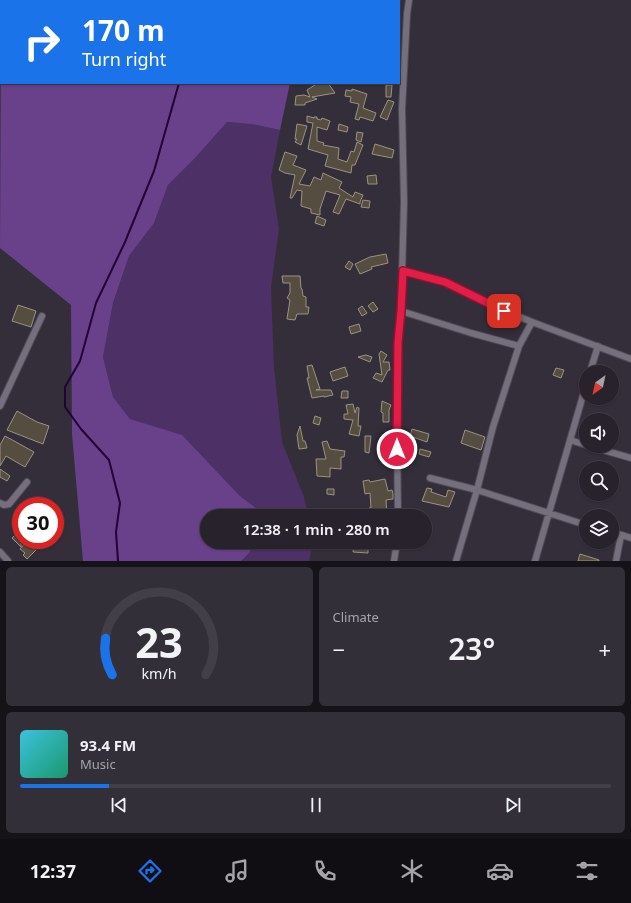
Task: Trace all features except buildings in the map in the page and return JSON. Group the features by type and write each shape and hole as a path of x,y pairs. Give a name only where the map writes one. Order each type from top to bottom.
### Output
{"street":[{"path":"398,509 398,342 403,271 404,202 402,109 409,0"},
{"path":"403,271 445,282 491,305 532,322 631,359"},
{"path":"401,311 519,346"},
{"path":"0,406 42,316"},
{"path":"456,561 477,490 492,427 519,346 532,322"},
{"path":"592,365 598,346"},
{"path":"535,561 580,405"},
{"path":"570,440 579,443"},
{"path":"613,453 631,458"},
{"path":"430,478 477,490 579,523"},
{"path":"0,503 4,505 8,504 27,482"},
{"path":"616,561 621,535 631,538"},
{"path":"394,561 396,549"},
{"path":"0,552 8,561"}],"shaded area":[{"path":"1,84 290,84 280,130 251,124 227,122 196,157 168,185 154,223 129,256 113,303 103,357 113,397 130,419 182,435 240,496 257,509 200,509 200,549 251,549 250,552 241,561 83,561 72,434 71,305 0,248"},
{"path":"227,122 251,124 280,130 271,177 279,229 271,287 274,367 282,442 304,497 307,509 257,509 240,496 182,436 130,419 113,397 103,357 113,303 129,256 154,223 168,185 196,157"},
{"path":"251,549 312,549 309,561 241,561 250,552"}],"waterway":[{"path":"118,561 116,532 120,503 109,460 81,429 65,407 65,387 80,361 96,303 125,242 154,171 179,84"}],"route":[{"path":"397,449 398,342 403,271 445,282 504,311"}]}
